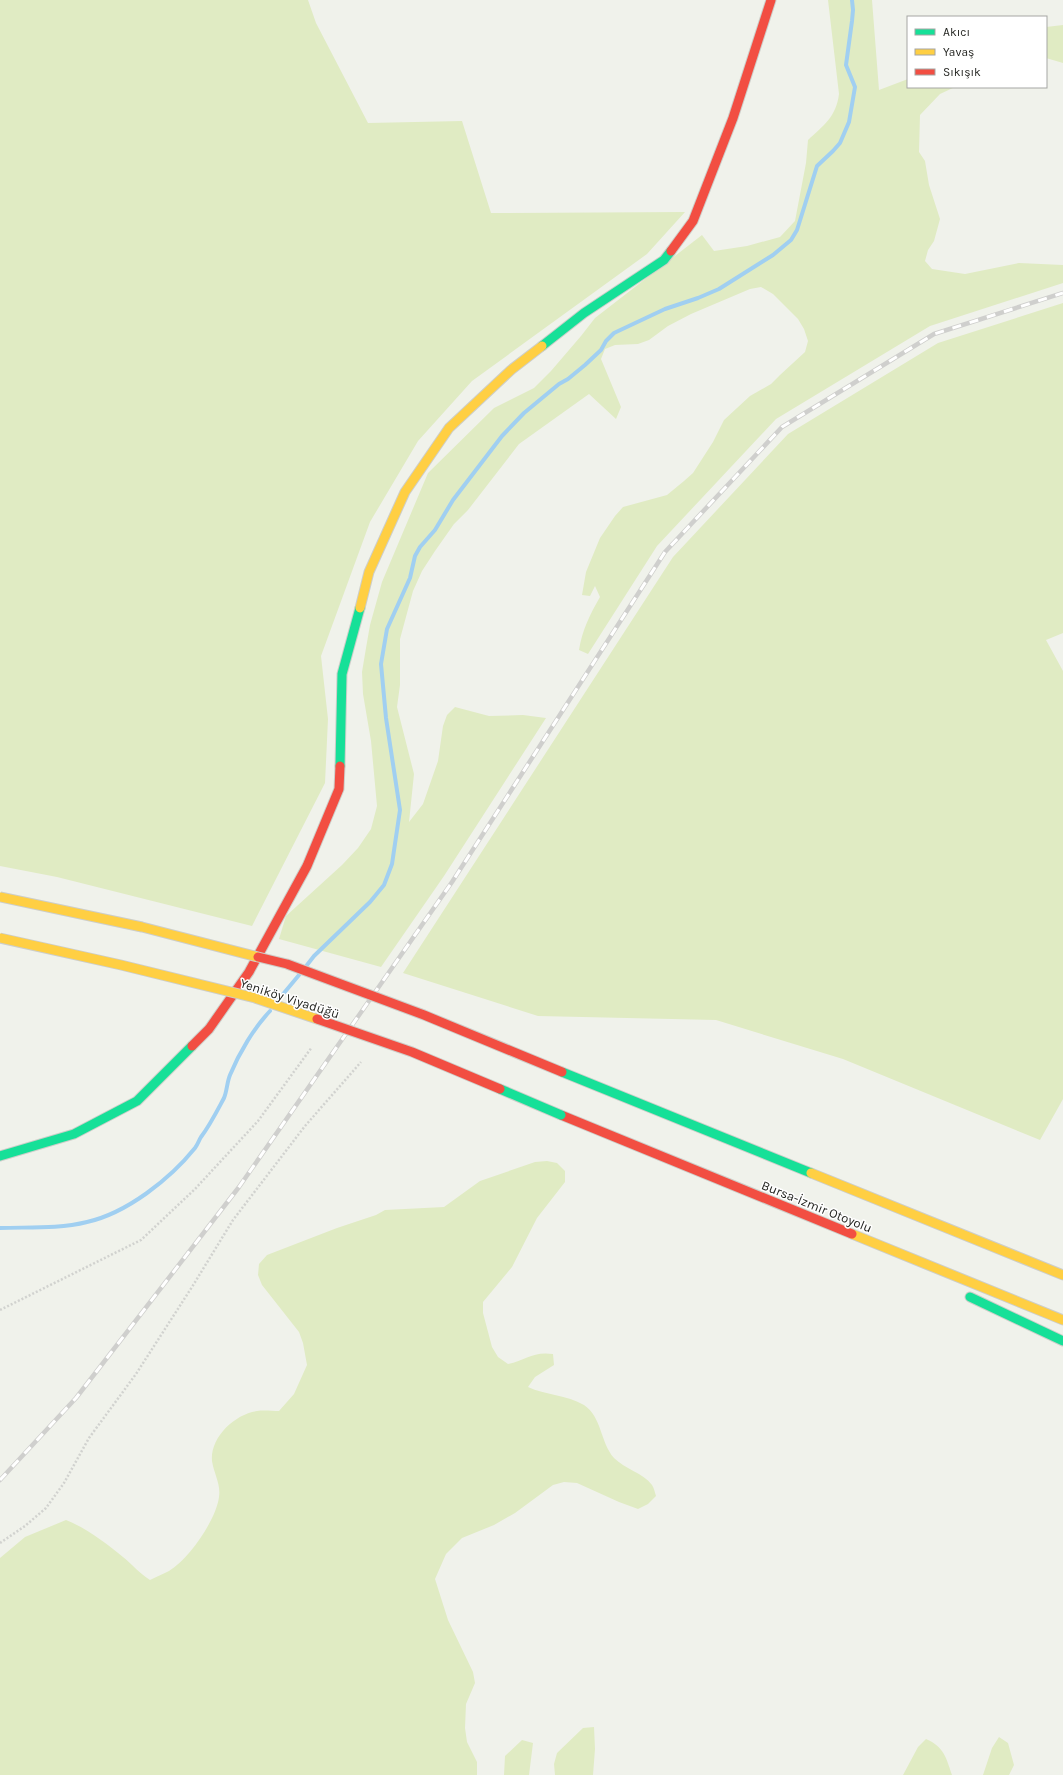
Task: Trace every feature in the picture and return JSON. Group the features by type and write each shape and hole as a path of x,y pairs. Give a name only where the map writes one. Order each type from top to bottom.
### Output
{"main road":[{"path":"0,1156 74,1134 137,1101 209,1029 249,972 307,866 339,789 342,674 369,572 405,492 449,428 511,370 584,313 664,260 693,221 733,118 771,0"},
{"path":"0,897 142,928 287,964 424,1015 1063,1275"},
{"name":"Yeniköy Viyadüğü","path":"0,938 121,965 255,998 412,1052 561,1115"},
{"name":"Bursa-İzmir Otoyolu","path":"561,1115 1063,1320"},
{"path":"743,1190 892,1261"},
{"path":"963,1294 1063,1341"}],"path":[{"path":"0,1310 141,1240 195,1189 258,1121 312,1047"},
{"path":"0,1543 25,1526 46,1508 64,1483 89,1438 136,1374 233,1220 305,1126 361,1062"}],"green space":[{"path":"0,0 308,0 316,23 368,123 462,121 491,213 685,212 647,254 472,381 418,441 370,522 321,656 328,719 325,783 252,926 57,877 0,866"},
{"path":"828,0 872,0 879,90 907,79 907,88 953,88 940,94 920,115 919,152 925,161 929,185 940,219 934,241 928,250 925,261 932,269 965,274 1019,263 1063,265 1063,283 930,326 776,419 657,546 588,654 579,650 580,643 587,623 600,597 595,586 590,596 582,595 586,572 600,538 615,516 623,507 667,495 693,473 713,442 724,420 750,396 771,384 805,352 808,341 804,329 798,319 773,294 761,287 750,289 691,314 668,326 649,340 638,344 615,345 605,349 601,359 621,407 616,419 589,394 519,444 468,510 454,524 422,571 413,591 400,639 400,685 397,707 414,774 409,822 423,804 438,761 443,726 447,715 455,707 489,716 523,715 546,718 444,876 381,967 279,939 286,916 342,865 358,848 371,829 377,806 371,741 363,694 362,672 370,625 382,582 428,473 494,408 534,388 551,371 595,318 702,235 714,251 747,246 780,237 795,221 806,163 808,140 832,115 839,94"},
{"path":"1063,25 1063,63 1047,58 1047,27"},
{"path":"1063,303 1063,633 1046,640 1063,671 1063,1099 1040,1140 843,1059 716,1020 538,1016 403,973 673,557 788,434 938,343"},
{"path":"547,1161 557,1163 565,1171 565,1182 537,1218 512,1267 483,1302 483,1313 492,1347 498,1357 508,1364 535,1355 546,1353 553,1354 554,1365 535,1377 528,1387 570,1399 584,1405 590,1410 598,1423 609,1452 618,1462 648,1481 653,1486 656,1496 648,1504 638,1509 577,1483 564,1482 553,1485 515,1513 494,1525 462,1538 446,1554 435,1579 448,1620 473,1672 475,1683 466,1704 465,1728 467,1742 477,1762 477,1775 0,1775 0,1558 25,1537 66,1520 81,1527 103,1541 150,1580 169,1571 185,1558 207,1527 217,1506 219,1488 212,1461 212,1452 220,1435 233,1422 249,1413 260,1411 279,1411 294,1394 307,1365 303,1343 299,1332 262,1285 258,1275 259,1264 267,1255 337,1228 376,1215 385,1210 444,1207 480,1181 535,1162"},
{"path":"594,1727 595,1749 593,1775 555,1775 554,1764 557,1753 583,1728"},
{"path":"999,1737 1008,1743 1014,1765 1009,1775 983,1775 992,1748"},
{"path":"926,1739 937,1745 944,1753 952,1775 903,1775 918,1747"},
{"path":"522,1740 533,1743 529,1775 504,1775 505,1756"}],"waterway":[{"path":"307,965 314,956 370,902 384,885 392,864 400,810 386,718 381,664 387,629 410,578 415,556 420,547 435,530 453,500 502,436 524,413 585,365 601,350 606,341 614,333 665,309 719,289 773,255 791,240 797,230 817,166 840,143 849,122 855,87 846,65 852,21 852,0"},
{"path":"279,999 299,975"},
{"path":"0,1228 55,1227 102,1218 132,1203 160,1183 185,1160 196,1147 224,1098 230,1075 242,1050 258,1025 270,1011"}],"railway":[{"path":"0,1480 76,1398 239,1187 452,882 665,552 782,427 934,334 1063,293"}],"traffic: fast":[{"path":"542,346 584,313 664,260 671,251"},
{"path":"340,766 342,674 360,608"},
{"path":"0,1156 74,1134 137,1101 192,1046"},
{"path":"562,1072 811,1173"},
{"path":"500,1089 561,1115"},
{"path":"970,1297 1063,1341"}],"traffic: slow":[{"path":"360,608 369,572 405,492 449,428 511,370 542,346"},
{"path":"0,897 142,927 258,957"},
{"path":"0,938 121,965 255,998 317,1019"},
{"path":"811,1173 1063,1275"},
{"path":"852,1234 1063,1320"}],"traffic: jam":[{"path":"671,251 693,221 733,118 771,0"},
{"path":"192,1046 209,1029 249,972 307,866 339,789 340,766"},
{"path":"258,957 287,964 424,1015 562,1072"},
{"path":"317,1019 412,1052 500,1089"},
{"path":"561,1115 852,1234"}]}
